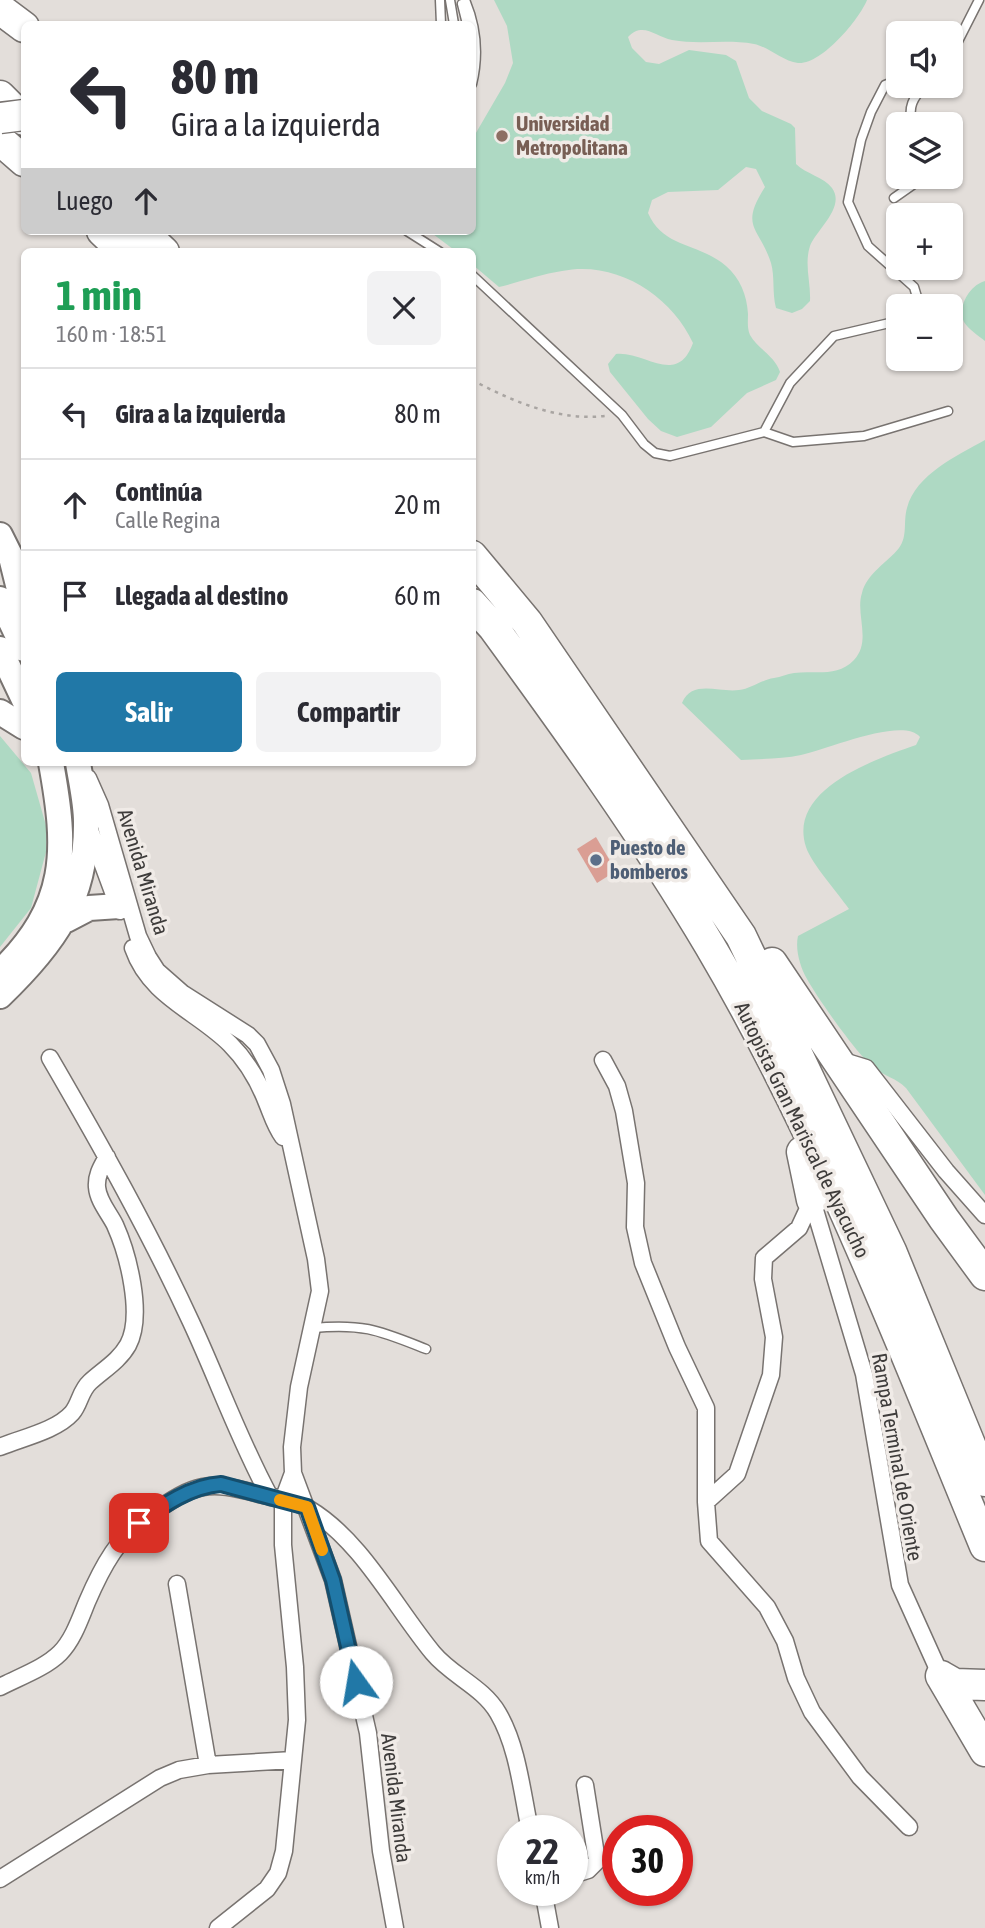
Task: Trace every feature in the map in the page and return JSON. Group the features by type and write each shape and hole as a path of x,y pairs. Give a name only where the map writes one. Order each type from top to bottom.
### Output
{"highway":[{"path":"0,9 21,25"},
{"path":"0,96 21,115"},
{"path":"0,118 21,118"},
{"path":"0,140 21,158"},
{"path":"106,235 120,248"},
{"path":"146,235 160,248"},
{"name":"Autopista Gran Mariscal de Ayacucho","path":"476,561 527,622 741,936 891,1251 985,1481"},
{"name":"Autopista Gran Mariscal de Ayacucho","path":"476,608 494,627 610,787 711,947 791,1097 896,1329 985,1546"},
{"path":"685,854 742,916 790,992 985,1275"},
{"path":"791,1097 812,1200"},
{"path":"941,1676 955,1684 985,1685"},
{"path":"941,1676 982,1745"},
{"path":"982,1745 979,1724 985,1709"}],"main road":[{"path":"0,535 11,557 21,597"},
{"path":"0,599 21,643"},
{"path":"0,649 21,694"},
{"path":"0,712 21,725"},
{"path":"0,972 15,958 41,920 59,872 60,817 52,766"},
{"path":"60,766 86,819"},
{"path":"0,996 44,950 66,920 82,865 86,819 80,766"},
{"path":"66,920 89,908 119,906"}],"street":[{"name":"Avenida Miranda","path":"81,766 100,805 138,936 148,957 157,971 175,988 248,1035 257,1044 277,1086 316,1259 320,1290 299,1387 292,1447 293,1473 333,1580 368,1733 380,1851 395,1928"},
{"name":"Avenida Miranda","path":"86,819 134,953 146,975 176,1005 212,1027 232,1046 257,1080 275,1127 290,1147"},
{"path":"50,1058 107,1157 191,1322 251,1461 276,1498"},
{"path":"838,1059 866,1068 946,1171 985,1214"},
{"path":"603,1060 617,1086 624,1111 636,1183 635,1227 643,1263 677,1347 706,1408 706,1502 709,1541 767,1607 785,1641 796,1678 812,1712 860,1777 909,1827"},
{"path":"0,1447 50,1429 67,1418 74,1411 83,1388 110,1367 128,1345 134,1328 130,1273 123,1247 97,1187 99,1172 107,1157"},
{"path":"706,1502 737,1474 771,1375 774,1337 763,1279 764,1258 799,1228 812,1200"},
{"name":"Rampa Terminal de Oriente","path":"812,1200 864,1374 900,1585 941,1676"},
{"name":"Avenida Miranda","path":"218,1928 267,1889 278,1872 284,1851 297,1720 295,1667 276,1498 293,1473"},
{"path":"0,1687 53,1659 62,1650 78,1624 112,1551 152,1513 192,1490 221,1484 307,1507 328,1523 361,1558 442,1663 476,1688 498,1713 514,1758 527,1815"},
{"path":"177,1584 208,1765"},
{"path":"0,1879 160,1778 179,1770 208,1765 293,1760"},
{"path":"585,1785 597,1861 588,1870"},
{"path":"546,1906 550,1928"}],"lane":[{"path":"440,0 442,21"},
{"path":"450,0 454,21"},
{"path":"463,0 466,21"},
{"path":"463,0 473,21"},
{"path":"963,33 979,0"},
{"path":"886,85 861,140 848,202 868,246 914,287 917,294"},
{"path":"894,198 907,189"},
{"path":"413,235 434,248"},
{"path":"476,279 622,415 644,444 655,453 670,456 764,432 793,442 864,436 948,411"},
{"path":"764,432 790,383 834,336 886,324"},
{"path":"313,1328 346,1325 371,1328 426,1349"}],"path":[{"path":"476,382 505,398 547,412 583,418 622,415"}],"green space":[{"path":"494,0 867,0 856,19 838,40 807,62 792,62 754,44 682,41 644,30 634,32 628,37 632,48 646,62 659,64 689,50 726,55 736,61 749,98 762,111 795,128 796,164 829,184 835,195 833,210 813,240 808,253 810,301 802,309 792,313 776,308 771,263 752,219 757,201 765,187 756,169 746,167 718,190 668,192 652,200 648,213 663,233 715,258 735,276 746,300 750,335 774,361 780,372 776,380 747,393 711,427 677,437 661,431 610,372 608,364 616,354 627,354 669,365 678,363 686,356 693,343 671,310 656,296 621,276 582,269 554,272 499,287 476,268 476,248 452,248 434,235 476,235 476,133 505,83 513,63 507,26"},
{"path":"985,281 985,341 966,325 963,319 966,297"},
{"path":"985,440 985,1195 906,1088 873,1067 848,1039 807,979 798,952 798,936 849,909 806,847 804,827 810,809 822,793 839,779 879,759 916,745 920,737 898,730 881,732 801,755 741,760 682,703 692,691 699,689 743,689 791,673 833,671 854,660 859,653 863,636 860,610 862,593 873,574 902,543 907,508 912,496 919,485 939,467"},
{"path":"0,736 21,761 21,766 25,766 31,773 47,829 46,852 31,908 0,947"}],"building":[{"name":"Puesto de bomberos","path":"596,837 616,871 597,883 577,849"}],"slow traffic":[{"path":"280,1500 307,1507 322,1550"}],"place":[{"name":"Universidad Metropolitana","path":"502,136"},
{"name":"Puesto de bomberos","path":"596,860"}],"route":[{"path":"139,1523 192,1490 208,1485 221,1484 307,1507 333,1580 356,1682"}]}
